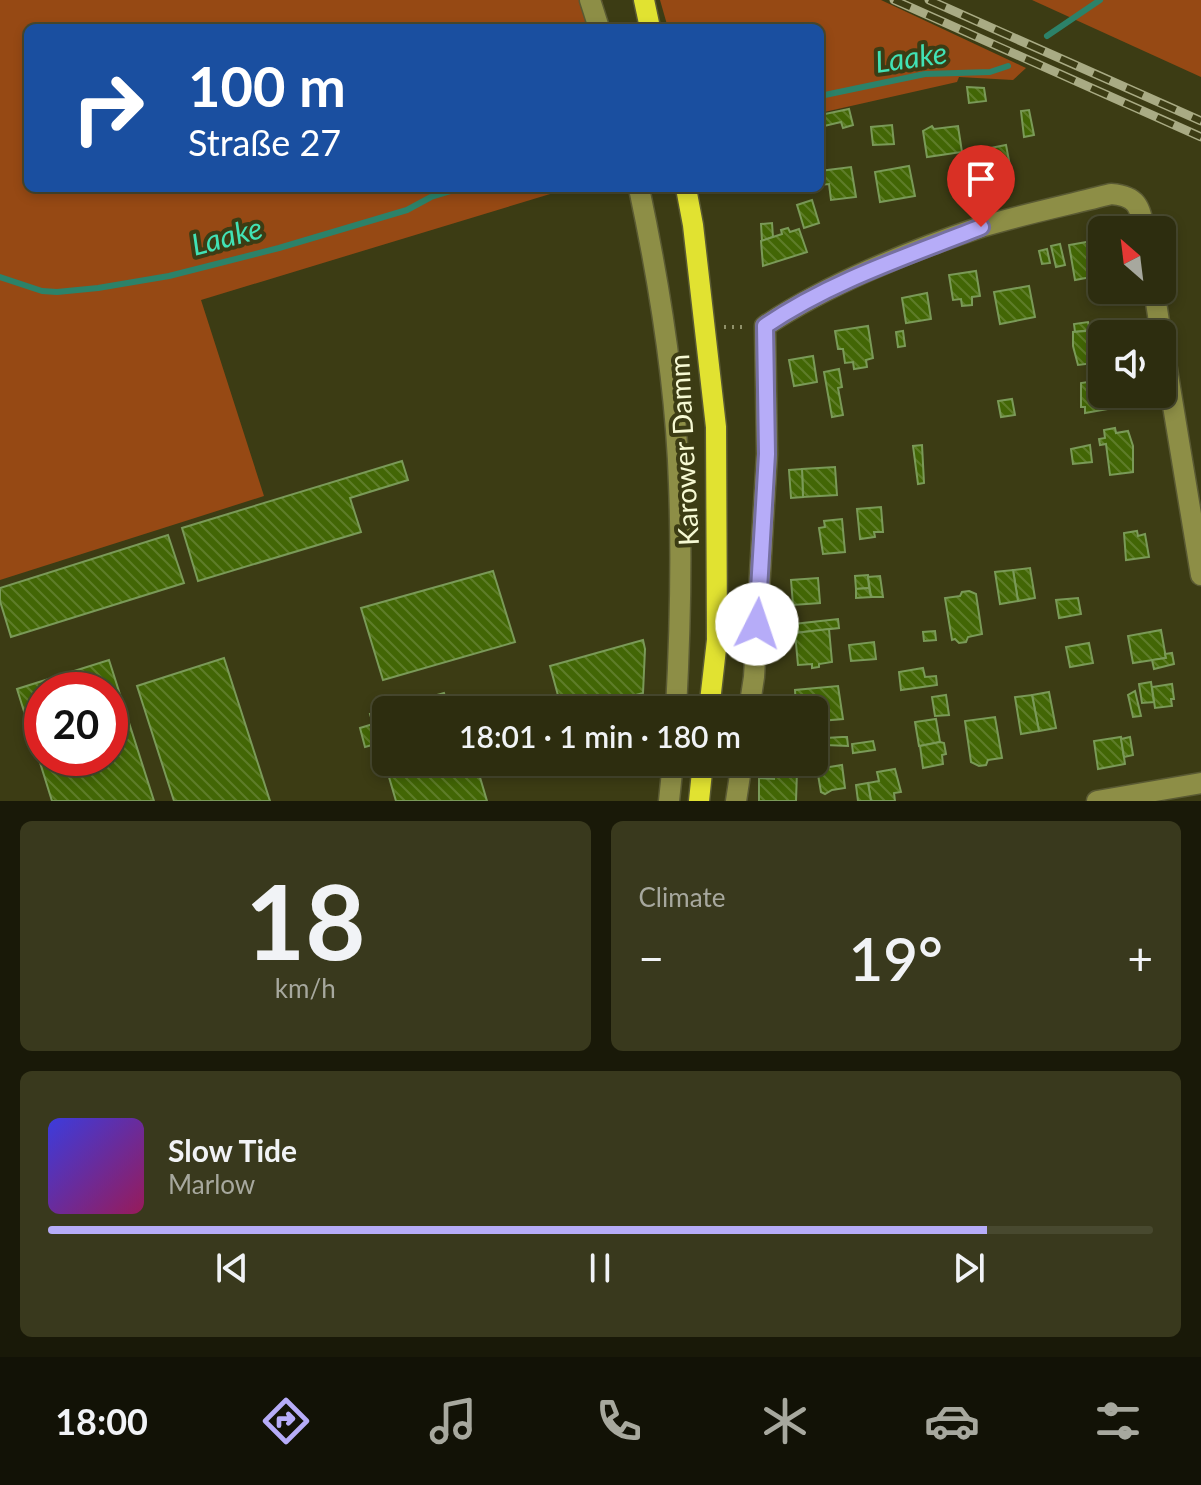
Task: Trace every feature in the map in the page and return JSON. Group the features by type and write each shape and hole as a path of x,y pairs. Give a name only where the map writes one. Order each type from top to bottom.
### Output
{"main road":[{"path":"644,0 649,24"},
{"name":"Karower Damm","path":"687,192 716,427 717,640 711,696"},
{"path":"699,801 702,776"}],"street":[{"path":"590,0 598,24"},
{"path":"640,192 654,259 679,481 681,616 677,696"},
{"path":"751,696 766,469 765,326 838,285 981,227 1111,194 1125,195 1134,200 1141,216"},
{"path":"1174,408 1201,575"},
{"path":"669,801 672,776"},
{"path":"736,801 740,776"},
{"path":"1097,801 1201,783"}],"shaded area":[{"path":"0,0 602,0 607,24 24,24 24,192 557,192 201,300 264,496 0,580"},
{"path":"660,0 881,0 1026,68 1013,80 959,77 957,82 824,112 824,24 667,24"},
{"path":"1032,0 1201,0 1201,77"}],"building":[{"path":"967,87 984,88 986,101 969,103"},
{"path":"849,109 853,125 843,128 841,122 824,126 824,114"},
{"path":"1029,110 1034,135 1024,137 1021,111"},
{"path":"892,125 894,144 873,145 871,127"},
{"path":"932,126 934,129 958,126 962,152 927,157 923,131"},
{"path":"1006,145 1011,171 984,176 980,150"},
{"path":"980,150 983,167 974,169 971,151"},
{"path":"909,166 915,196 880,202 875,172"},
{"path":"851,167 856,197 831,200 829,184 824,185 824,170"},
{"path":"812,200 819,223 804,228 797,205"},
{"path":"772,223 773,237 762,241 761,224"},
{"path":"788,228 790,232 799,229 807,252 763,266 761,241 782,234 781,230"},
{"path":"1088,242 1088,278 1075,280 1069,245"},
{"path":"1060,244 1065,265 1056,267 1051,246"},
{"path":"1047,249 1050,263 1042,264 1039,251"},
{"path":"976,271 980,296 972,297 972,305 962,306 961,299 953,300 949,275"},
{"path":"1029,286 1035,317 1000,324 994,292"},
{"path":"927,293 931,319 906,323 902,298"},
{"path":"1088,322 1088,330 1075,332 1074,324"},
{"path":"868,326 873,358 866,360 867,367 854,369 853,362 845,363 843,349 838,349 835,331"},
{"path":"903,331 905,346 898,347 896,332"},
{"path":"1088,331 1088,364 1078,365 1073,332"},
{"path":"813,356 817,382 794,386 789,360"},
{"path":"839,369 842,387 838,388 843,415 832,417 824,372"},
{"path":"1088,382 1088,408 1114,408 1085,413 1085,407 1081,407 1081,383"},
{"path":"1012,399 1015,415 1001,417 998,401"},
{"path":"1115,428 1116,433 1128,431 1133,446 1133,472 1110,475 1106,444 1100,445 1099,439 1105,438 1104,430"},
{"path":"922,445 924,483 918,484 913,446"},
{"path":"1090,445 1092,462 1073,464 1071,449"},
{"path":"402,461 408,480 350,498 361,532 198,581 182,528"},
{"path":"835,467 837,495 803,497 802,469"},
{"path":"802,469 803,497 791,498 789,470"},
{"path":"881,507 883,532 874,532 875,537 860,539 857,509"},
{"path":"842,519 845,552 823,554 819,528 825,527 824,521"},
{"path":"1137,531 1138,536 1145,534 1149,557 1126,560 1124,533"},
{"path":"168,535 184,583 11,637 0,601 0,588"},
{"path":"1030,568 1035,598 1018,601 1013,570"},
{"path":"1013,570 1018,601 1000,604 995,572"},
{"path":"493,571 515,642 383,680 361,608"},
{"path":"868,575 869,588 856,589 855,576"},
{"path":"880,576 883,597 871,597 868,577"},
{"path":"818,578 820,603 793,605 791,580"},
{"path":"869,588 871,597 856,598 856,589"},
{"path":"969,591 976,594 982,634 959,643 952,640 945,598"},
{"path":"1078,598 1081,614 1059,618 1056,600"},
{"path":"838,619 839,628 795,633 794,624"},
{"path":"829,629 832,662 812,668 812,664 798,665 795,633"},
{"path":"1161,630 1166,658 1133,663 1128,636"},
{"path":"935,631 936,640 924,641 923,632"},
{"path":"643,640 643,693 632,696 558,696 550,666"},
{"path":"874,642 876,659 851,661 849,645"},
{"path":"1089,643 1093,663 1070,667 1066,647"},
{"path":"1172,653 1174,664 1154,669 1152,660 1166,658 1165,654"},
{"path":"224,658 270,801 174,801 137,686"},
{"path":"109,660 113,672 71,672"},
{"path":"923,668 925,677 936,676 937,685 901,690 899,672"},
{"path":"1151,682 1154,702 1142,703 1139,684"},
{"path":"1172,684 1172,706 1155,708 1152,687"},
{"path":"838,686 843,719 828,720 828,696 795,696 795,690"},
{"path":"24,687 24,711 17,689"},
{"path":"1135,691 1141,716 1133,717 1128,695"},
{"path":"1049,692 1056,728 1039,731 1032,695"},
{"path":"946,695 949,715 935,716 932,697"},
{"path":"1032,695 1039,731 1021,734 1015,697"},
{"path":"995,717 1002,758 988,760 986,765 979,766 971,762 965,721"},
{"path":"936,719 940,742 919,746 915,722"},
{"path":"128,720 154,801 52,801 44,776 128,776"},
{"path":"372,724 372,745 365,747 360,728"},
{"path":"847,737 848,746 828,745 828,738"},
{"path":"1121,737 1125,764 1098,769 1094,741"},
{"path":"1130,737 1133,755 1124,757 1121,739"},
{"path":"873,741 875,750 853,753 852,744"},
{"path":"944,743 946,754 942,755 943,764 923,768 920,746"},
{"path":"842,765 845,788 825,794 821,792 818,776 828,776 828,767"},
{"path":"895,769 901,792 894,793 895,801 871,801 868,783 879,781 877,772"},
{"path":"389,776 480,776 487,801 396,801"},
{"path":"774,776 797,776 796,801 759,801 759,778 774,779"},
{"path":"868,783 871,801 858,801 856,785"}],"waterway":[{"name":"Laake","path":"1047,36 1100,0"},
{"name":"Laake","path":"824,95 925,74 990,72 1008,66"},
{"name":"Laake","path":"0,277 42,291 57,292 169,276 279,248 407,210 448,192"}],"railway":[{"path":"894,0 1201,137"},
{"path":"929,0 1201,121"}],"route":[{"path":"757,624 767,454 765,326 838,285 981,227"}]}
